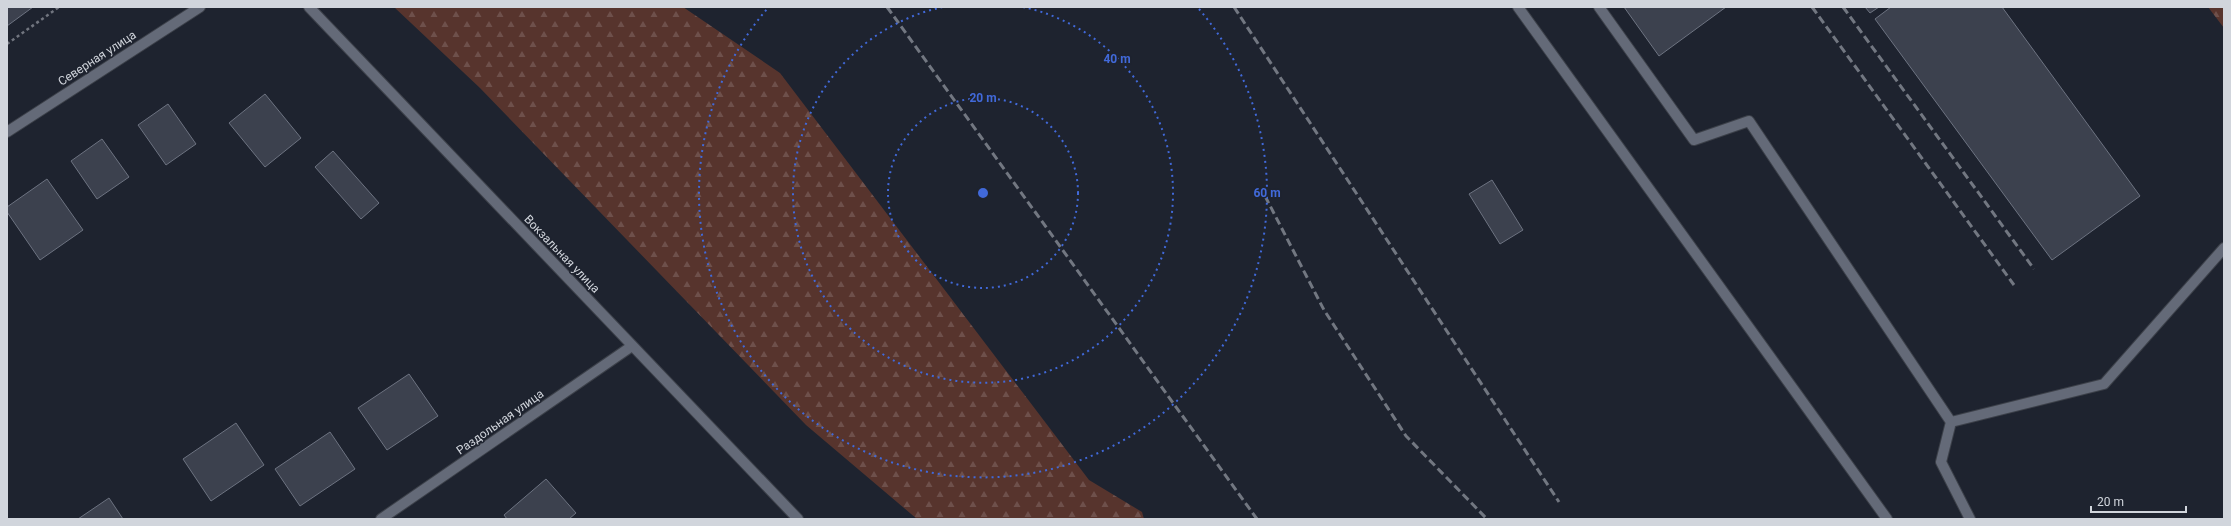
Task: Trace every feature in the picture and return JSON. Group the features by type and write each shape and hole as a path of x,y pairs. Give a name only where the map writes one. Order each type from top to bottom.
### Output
{"main road":[{"name":"Северная улица","path":"7,132 200,7"},
{"name":"Вокзальная улица","path":"308,7 798,519"},
{"path":"1518,7 1887,519"},
{"path":"1599,7 1694,140 1749,121 1951,422 1941,462 1970,519"},
{"path":"1951,422 2104,384 2224,248"},
{"name":"Раздольная улица","path":"381,519 632,346"}],"path":[{"path":"7,44 59,7"}],"green space":[{"path":"394,7 683,7 780,73 1089,480 1142,512 1144,519 917,519 806,425 480,88"},
{"path":"2208,7 2224,7 2224,28"}],"building":[{"path":"7,7 33,7 7,26"},
{"path":"1624,7 1726,7 1659,56"},
{"path":"1865,7 1879,7 1870,13"},
{"path":"1891,7 2002,7 2140,196 2052,260 1875,19"},
{"path":"265,94 301,138 265,167 229,123"},
{"path":"168,104 196,144 166,165 138,125"},
{"path":"102,139 129,177 97,199 71,161"},
{"path":"333,151 379,203 361,219 315,167"},
{"path":"47,179 83,230 40,260 7,212 7,207"},
{"path":"1492,180 1523,230 1500,244 1469,194"},
{"path":"409,374 438,416 387,450 358,408"},
{"path":"236,423 264,465 211,501 183,459"},
{"path":"330,432 355,469 300,506 275,469"},
{"path":"546,479 576,513 569,519 507,519 504,515"},
{"path":"109,498 123,519 78,519"}],"railway":[{"path":"887,7 1257,519"},
{"path":"1234,7 1559,502"},
{"path":"1812,7 2014,285"},
{"path":"1843,7 2034,269"},
{"path":"1265,196 1324,310 1406,436 1487,519"}]}
